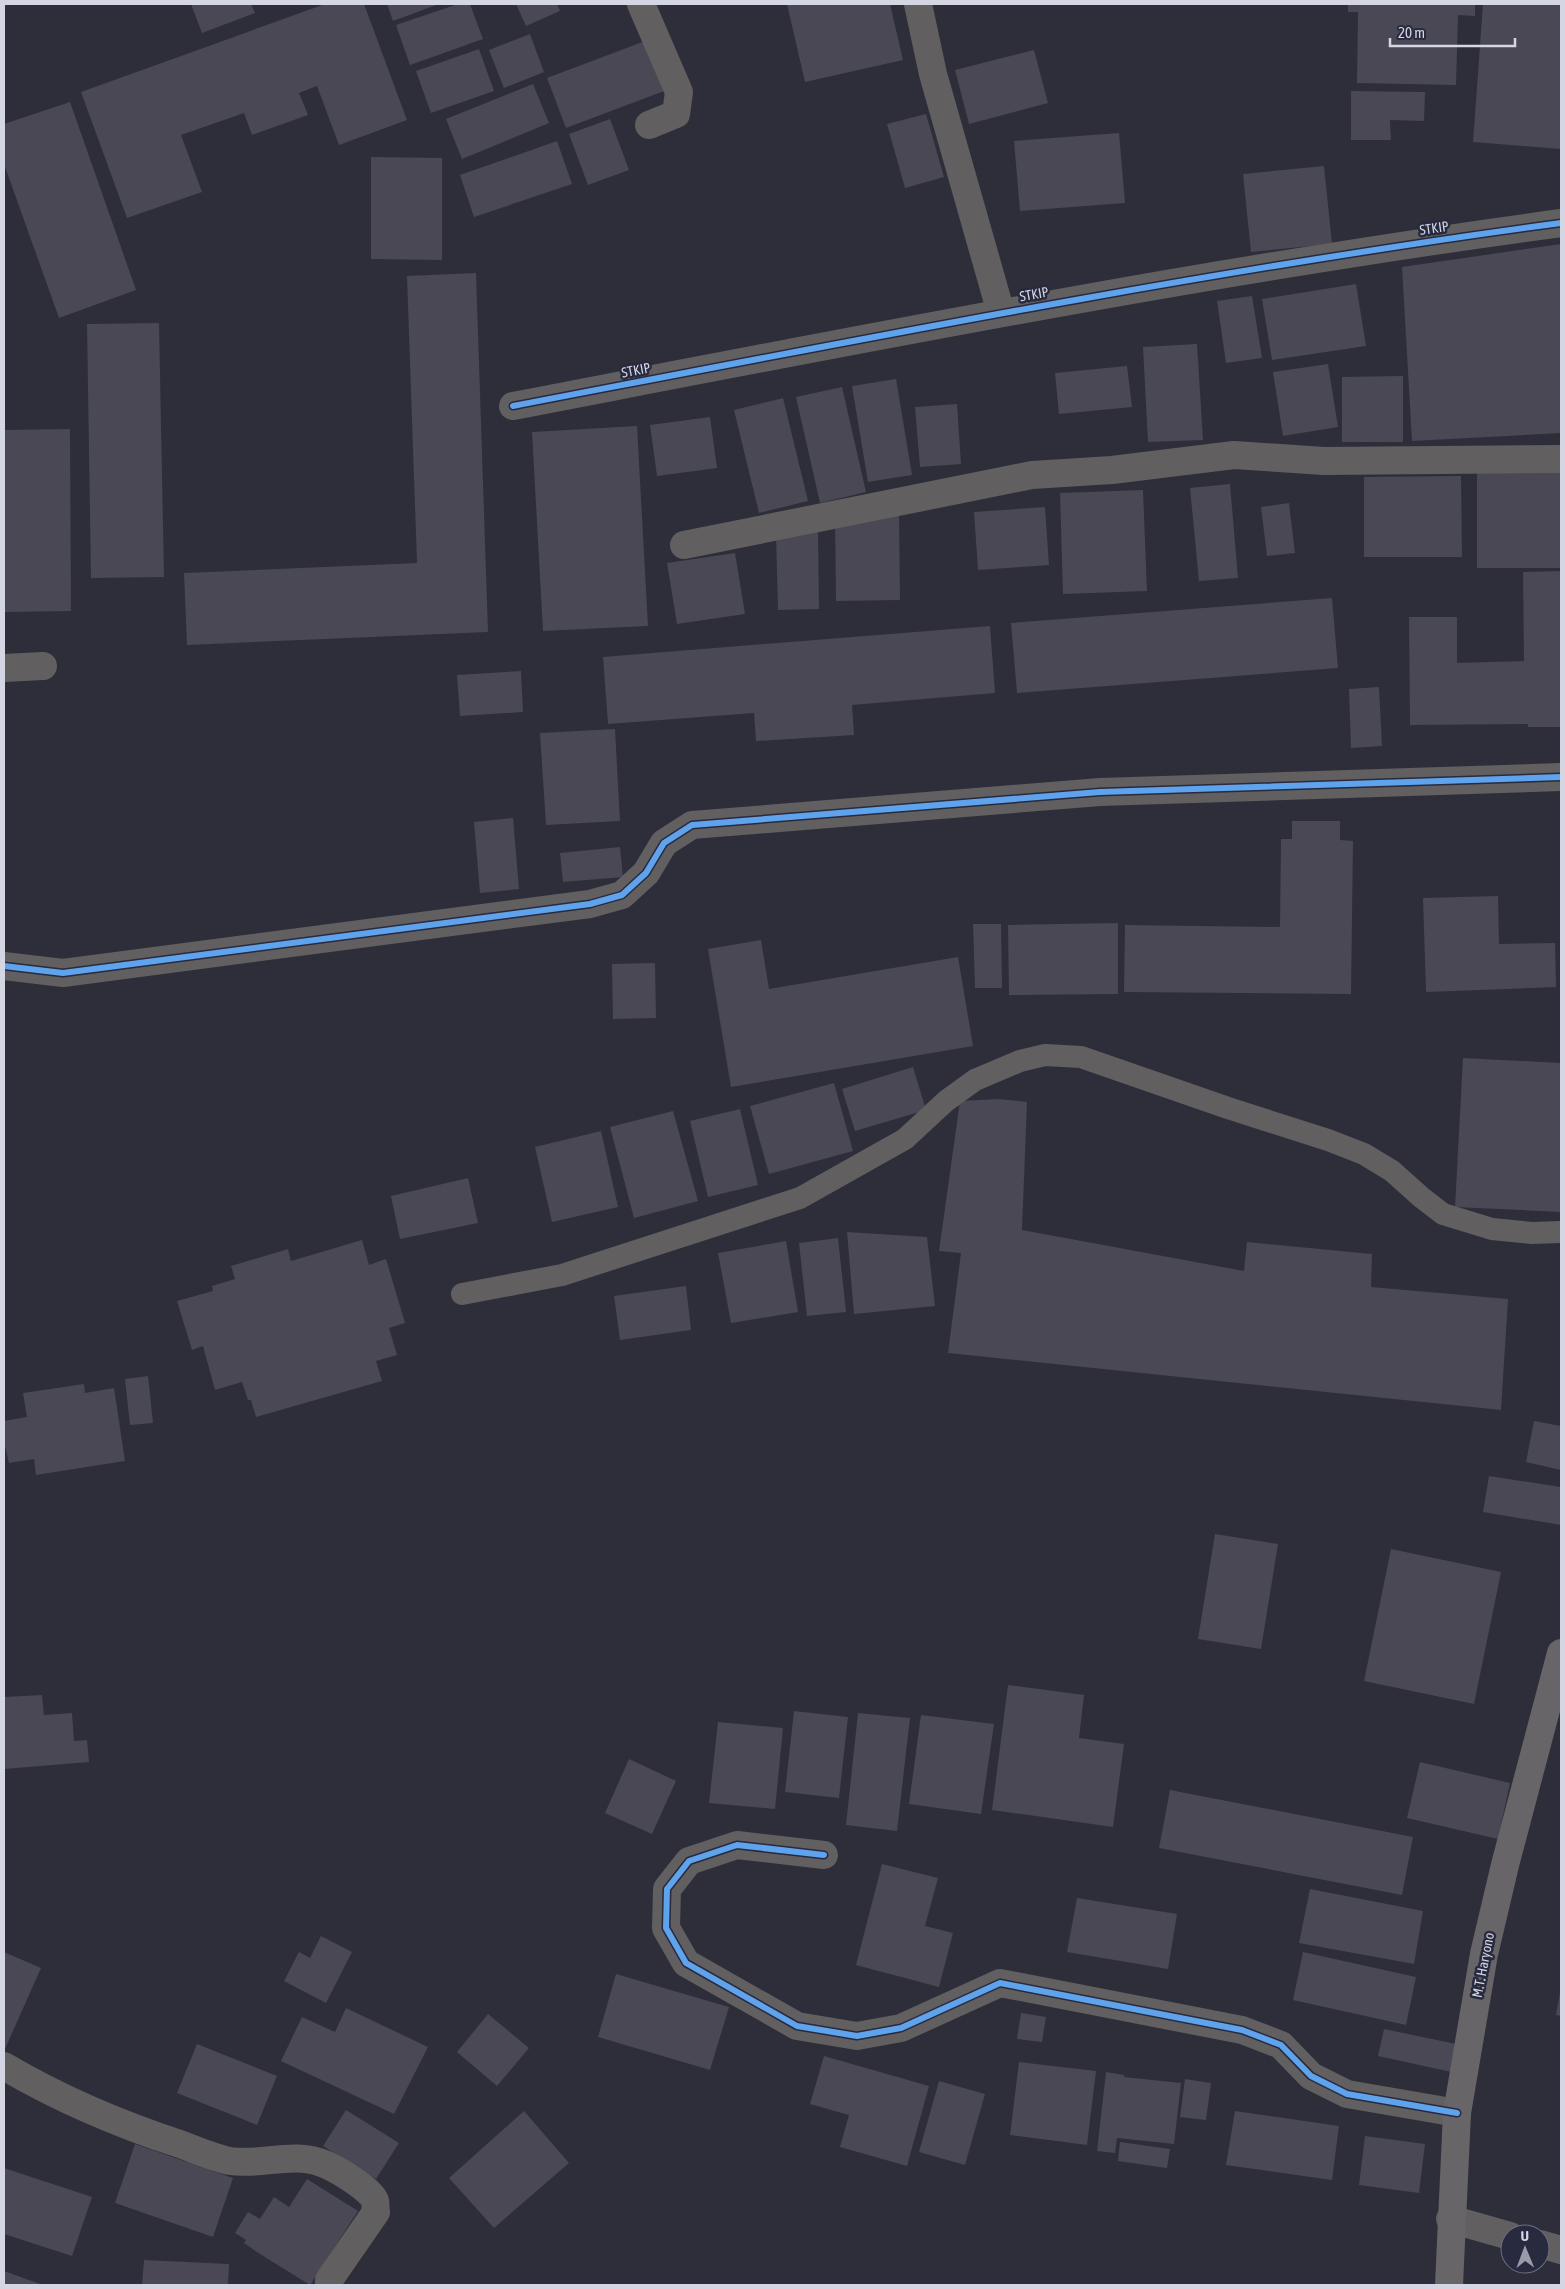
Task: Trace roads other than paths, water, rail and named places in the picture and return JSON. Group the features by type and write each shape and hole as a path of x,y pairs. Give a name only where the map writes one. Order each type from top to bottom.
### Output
{"highway":[{"name":"M.T. Haryono","path":"1449,2285 1450,2218 1457,2113 1486,1945 1561,1653"}],"street":[{"path":"641,4 679,92 676,114 649,125"},
{"path":"918,4 934,74 1001,313"},
{"name":"STKIP","path":"513,406 1001,313 1413,243 1561,223"},
{"path":"684,544 1032,475 1112,470 1234,455 1324,461 1561,459"},
{"path":"4,668 42,666"},
{"path":"4,966 63,973 590,904 622,895 646,873 664,843 692,826 1100,792 1561,777"},
{"path":"824,1855 737,1845 689,1861 667,1889 666,1928 686,1962 797,2026 857,2036 901,2028 1000,1983 1242,2030 1281,2045 1311,2076 1347,2094 1457,2113"},
{"path":"4,2066 66,2100 149,2134 229,2161 254,2162 286,2157 319,2162 367,2190 375,2200 376,2212 329,2280 329,2285"},
{"path":"1450,2218 1500,2233"}],"lane":[{"path":"462,1294 562,1275 800,1198 905,1139 946,1101 975,1080 1020,1061 1045,1055 1081,1057 1228,1108 1328,1140 1364,1154 1392,1170 1443,1214 1492,1229 1532,1233 1561,1232"}]}
